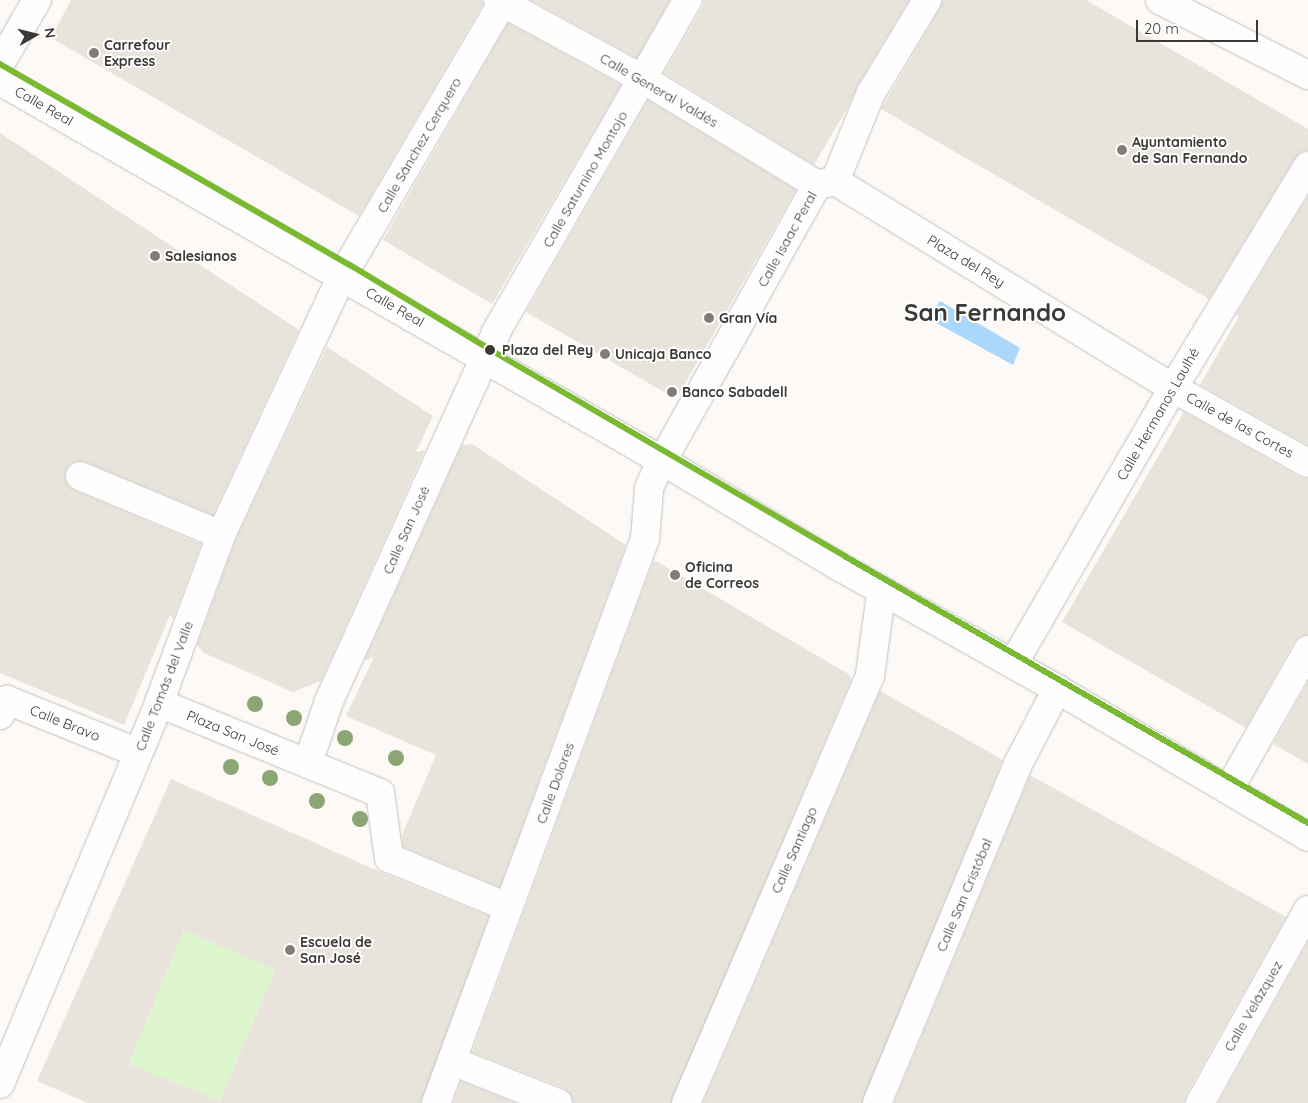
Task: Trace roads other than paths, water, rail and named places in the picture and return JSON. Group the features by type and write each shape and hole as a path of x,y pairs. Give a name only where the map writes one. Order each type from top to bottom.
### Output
{"street":[{"path":"0,64 36,0"},
{"name":"Calle Saturnino Montojo","path":"484,359 496,332 688,0"},
{"name":"Calle Isaac Peral","path":"661,460 826,183 871,93 927,0"},
{"name":"Calle General Valdés","path":"501,1 826,183"},
{"name":"Calle Sánchez Cerquero","path":"339,284 501,1"},
{"path":"1165,1 1308,75"},
{"name":"Calle Real","path":"0,81 339,284 484,359 661,460 885,592 1230,789 1308,837"},
{"name":"Calle Hermanos Laulhé","path":"1013,664 1173,388 1308,166"},
{"name":"Plaza del Rey","path":"826,183 1173,388"},
{"name":"Calle Tomás del Valle","path":"0,1084 159,703 221,535 339,284"},
{"name":"Calle San José","path":"308,763 329,701 484,359"},
{"name":"Calle de las Cortes","path":"1173,388 1308,463"},
{"name":"Calle Dolores","path":"436,1103 645,539 649,488 661,460"},
{"path":"80,476 221,535"},
{"name":"Calle Santiago","path":"686,1103 870,675 880,602 885,592"},
{"path":"1230,789 1308,650"},
{"name":"Calle San Cristóbal","path":"877,1103 1018,764 1057,690"},
{"name":"Calle Bravo","path":"0,716 7,700 138,753"},
{"name":"Plaza San José","path":"159,703 380,793 389,858 508,908"},
{"name":"Calle Velázquez","path":"1200,1103 1308,910"},
{"path":"452,1061 558,1103"}],"water":[{"path":"940,301 1020,348 1013,365 929,319"}],"place":[{"name":"Carrefour Express","path":"94,53"},
{"name":"Ayuntamiento de San Fernando","path":"1122,150"},
{"name":"Salesianos","path":"155,256"},
{"name":"Gran Vía","path":"709,318"},
{"name":"Plaza del Rey","path":"490,350"},
{"name":"Unicaja Banco","path":"605,354"},
{"name":"Banco Sabadell","path":"672,392"},
{"name":"Oficina de Correos","path":"675,575"},
{"name":"Escuela de San José","path":"290,950"}],"district":[{"name":"San Fernando","path":"985,313"}]}
